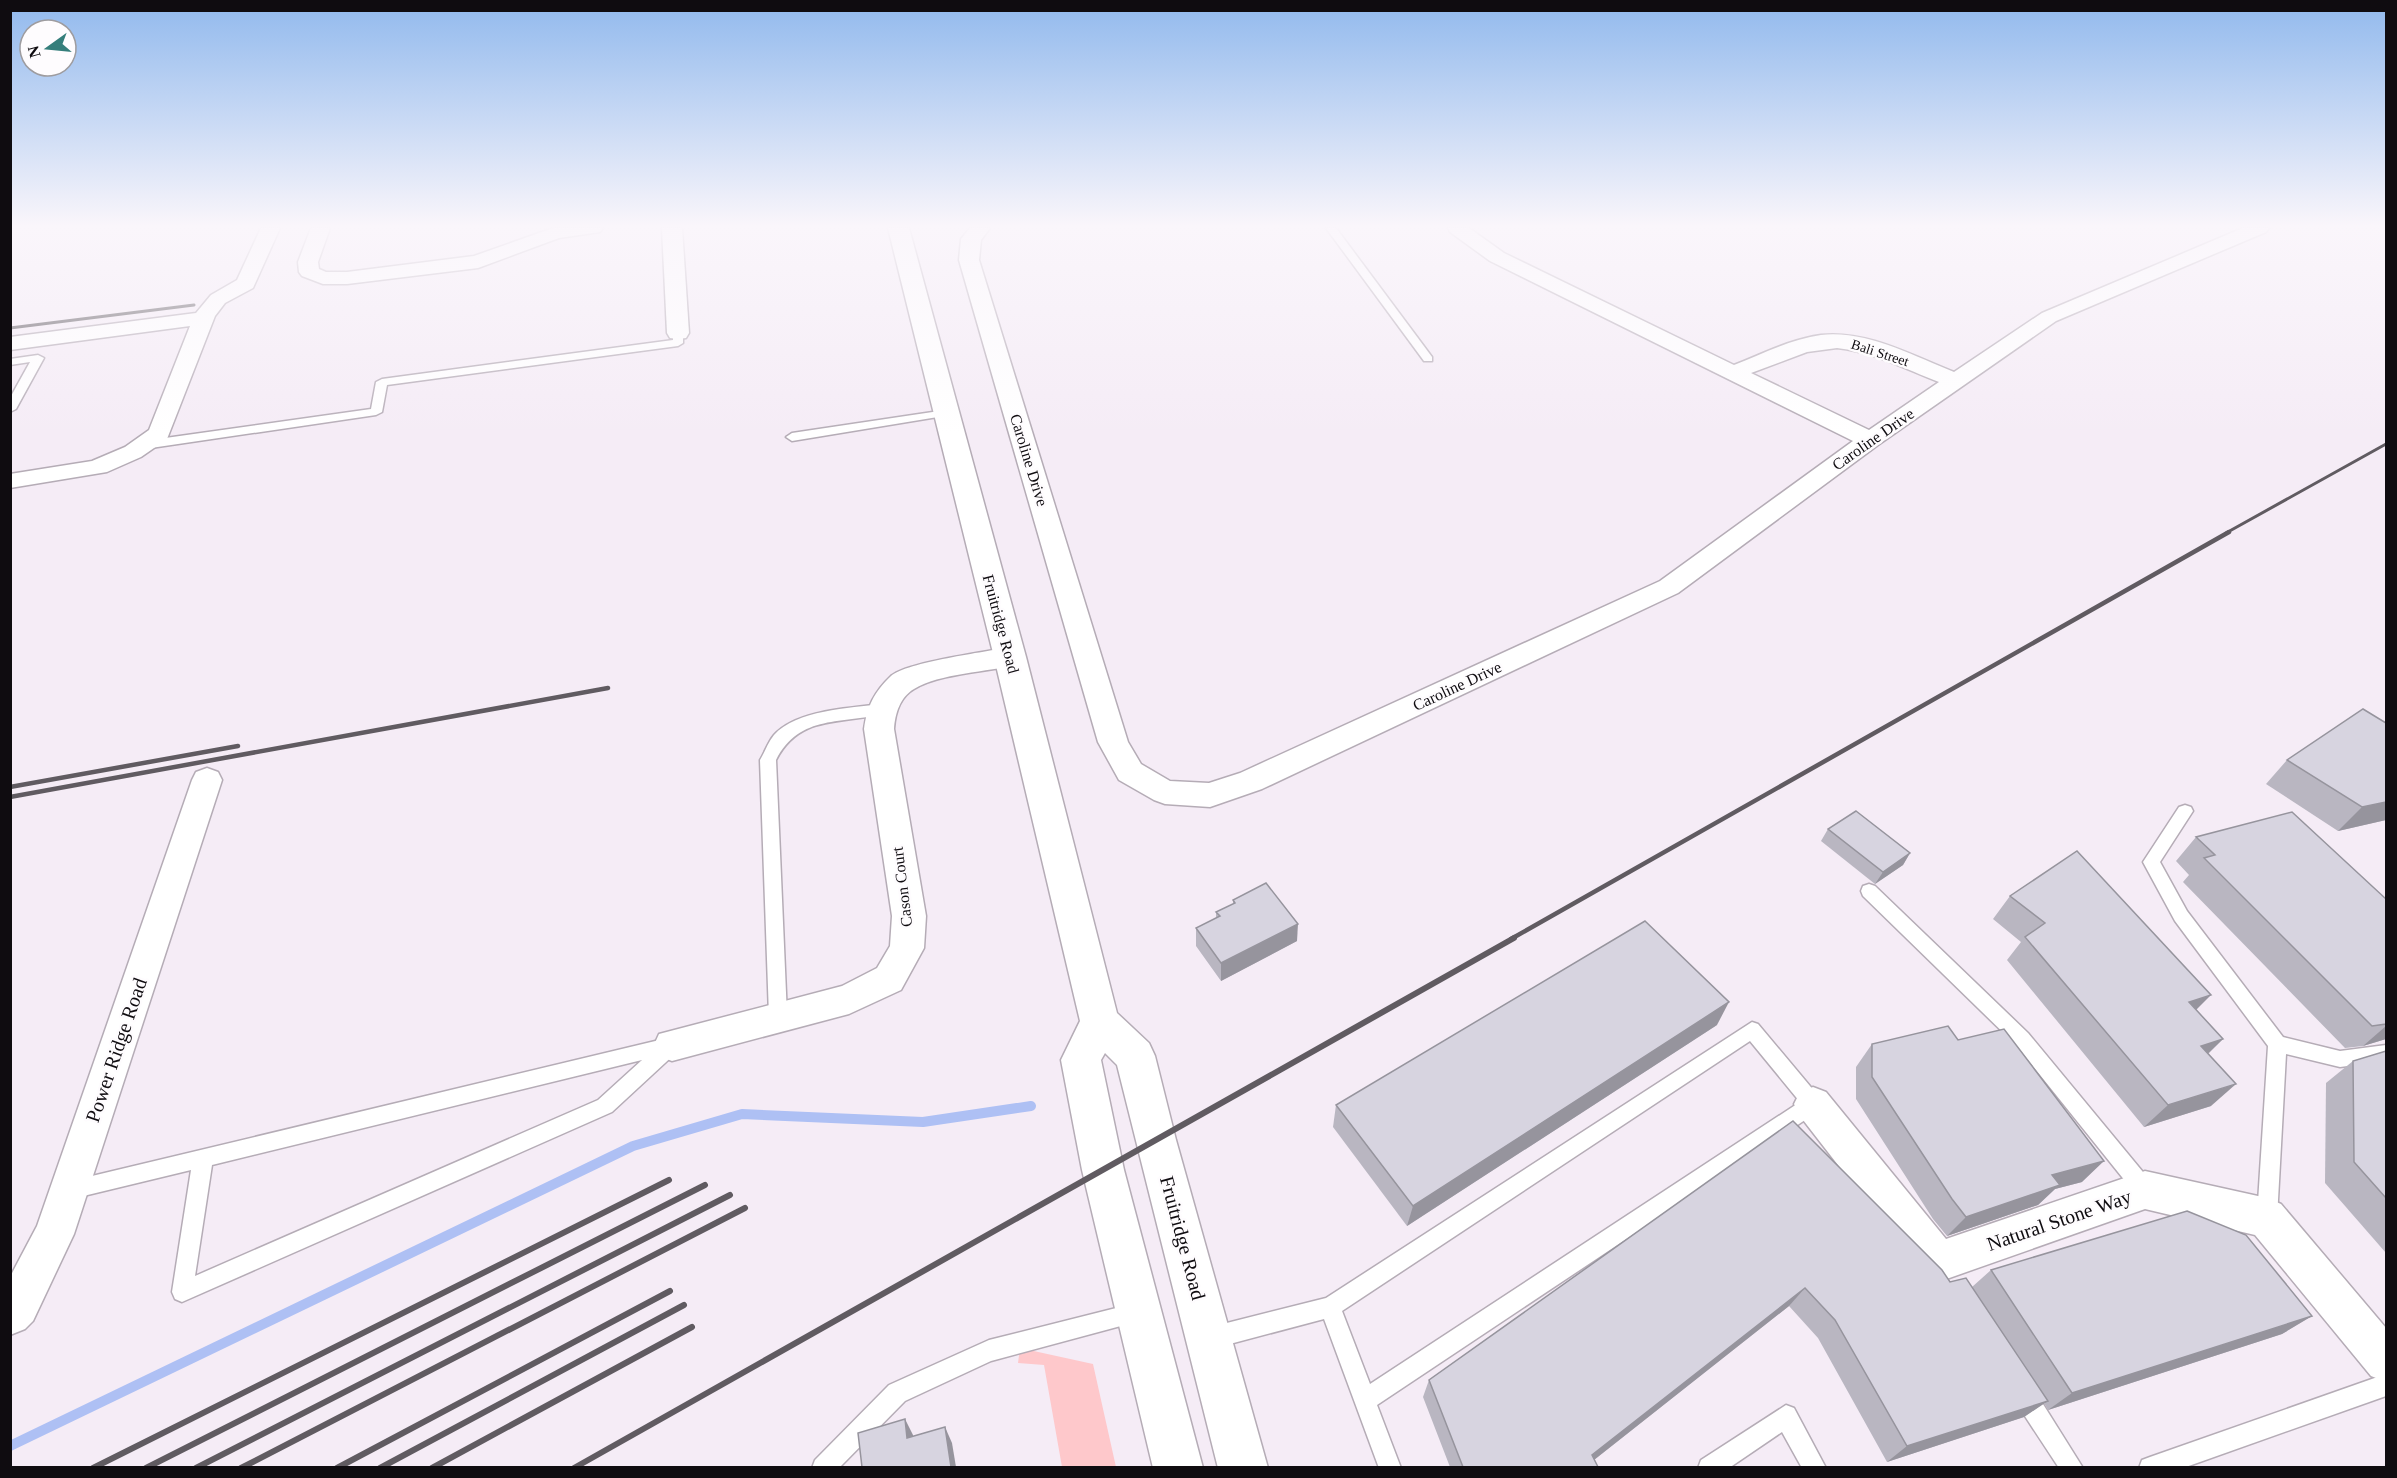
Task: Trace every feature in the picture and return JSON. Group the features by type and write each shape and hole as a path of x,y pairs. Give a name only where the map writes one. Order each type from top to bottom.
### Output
{"main road":[{"name":"Fruitridge Road","path":"916,297 1010,657 1100,1022 1135,1056 1155,1140 1243,1467"},
{"path":"1100,1022 1081,1060 1103,1170 1178,1467"}],"street":[{"path":"10,481 98,467 133,452 159,434 204,318 222,297"},
{"path":"676,297 678,333"},
{"name":"Caroline Drive","path":"980,297 1113,742 1130,772 1166,792 1210,795 1251,782 1669,587 1870,440 2049,317 2096,297"},
{"path":"1579,297 1870,440"},
{"path":"10,344 204,318"},
{"name":"Bali Street","path":"1734,372 1819,342 1839,341 1861,344 1956,381"},
{"path":"881,709 903,682 935,670 1010,657"},
{"name":"Cason Court","path":"672,1045 849,999 889,979 907,948 909,916 879,729 881,709"},
{"name":"Power Ridge Road","path":"10,1314 18,1306 54,1234 207,780"},
{"name":"Natural Stone Way","path":"1813,1104 1945,1272 2145,1190 2267,1218"},
{"path":"2267,1218 2386,1361"}],"lane":[{"path":"1382,297 1428,359"},
{"path":"144,445 376,412 382,382 678,343 678,333"},
{"path":"10,362 38,358 10,409"},
{"path":"10,387 23,386"},
{"path":"792,437 946,412"},
{"path":"778,1016 768,760 781,737 797,727 824,719 881,709"},
{"path":"2185,811 2151,862 2181,916 2277,1044 2340,1059 2386,1053"},
{"path":"1869,891 2022,1039 2145,1190"},
{"path":"1209,1338 1330,1307 1752,1030 1813,1104 1365,1400"},
{"path":"2267,1218 2277,1044"},
{"path":"69,1191 672,1045"},
{"path":"203,1158 182,1292 605,1106 672,1045"},
{"path":"1330,1307 1365,1400 1386,1466"},
{"path":"823,1467 897,1394 989,1351 1139,1312"},
{"path":"2014,1380 2072,1467"},
{"path":"2150,1467 2386,1385"},
{"path":"1709,1467 1786,1416 1815,1467"}],"shaded area":[{"path":"1020,1348 1093,1364 1116,1467 1062,1467 1044,1365 1018,1363"}],"building":[{"path":"2363,709 2386,723 2386,802 2362,807 2287,760"},
{"path":"1856,811 1910,853 1883,872 1828,829"},
{"path":"2292,812 2386,899 2386,1024 2372,1026 2204,858 2215,855 2196,837"},
{"path":"2077,851 2211,995 2189,1002 2223,1039 2201,1046 2236,1084 2168,1105 2025,937 2045,923 2010,896"},
{"path":"1266,883 1298,924 1221,963 1196,928 1220,916 1216,912 1235,903 1233,900"},
{"path":"1645,921 1729,1002 1413,1206 1336,1105"},
{"path":"1948,1026 1958,1040 2004,1029 2104,1161 2052,1175 2060,1185 1966,1217 1872,1077 1872,1044"},
{"path":"2386,1051 2386,1198 2354,1162 2353,1061"},
{"path":"1793,1121 1942,1270 1950,1282 1966,1278 2048,1401 1907,1446 1835,1320 1805,1288 1592,1455 1598,1467 1463,1467 1429,1380"},
{"path":"2187,1211 2246,1235 2312,1316 2072,1393 1991,1270"},
{"path":"905,1419 907,1438 945,1427 951,1467 862,1467 858,1433"}],"waterway":[{"path":"10,1446 633,1146 742,1114 923,1122 1031,1106"}],"railway":[{"path":"10,328 194,305"},
{"path":"2226,533 2386,444"},
{"path":"1511,939 2229,532"},
{"path":"10,797 608,688"},
{"path":"10,787 238,746"},
{"path":"574,1468 1514,938"},
{"path":"93,1468 669,1180"},
{"path":"146,1468 705,1185"},
{"path":"196,1468 730,1195"},
{"path":"241,1468 745,1208"},
{"path":"337,1468 670,1291"},
{"path":"380,1468 684,1305"},
{"path":"432,1468 692,1327"}]}
